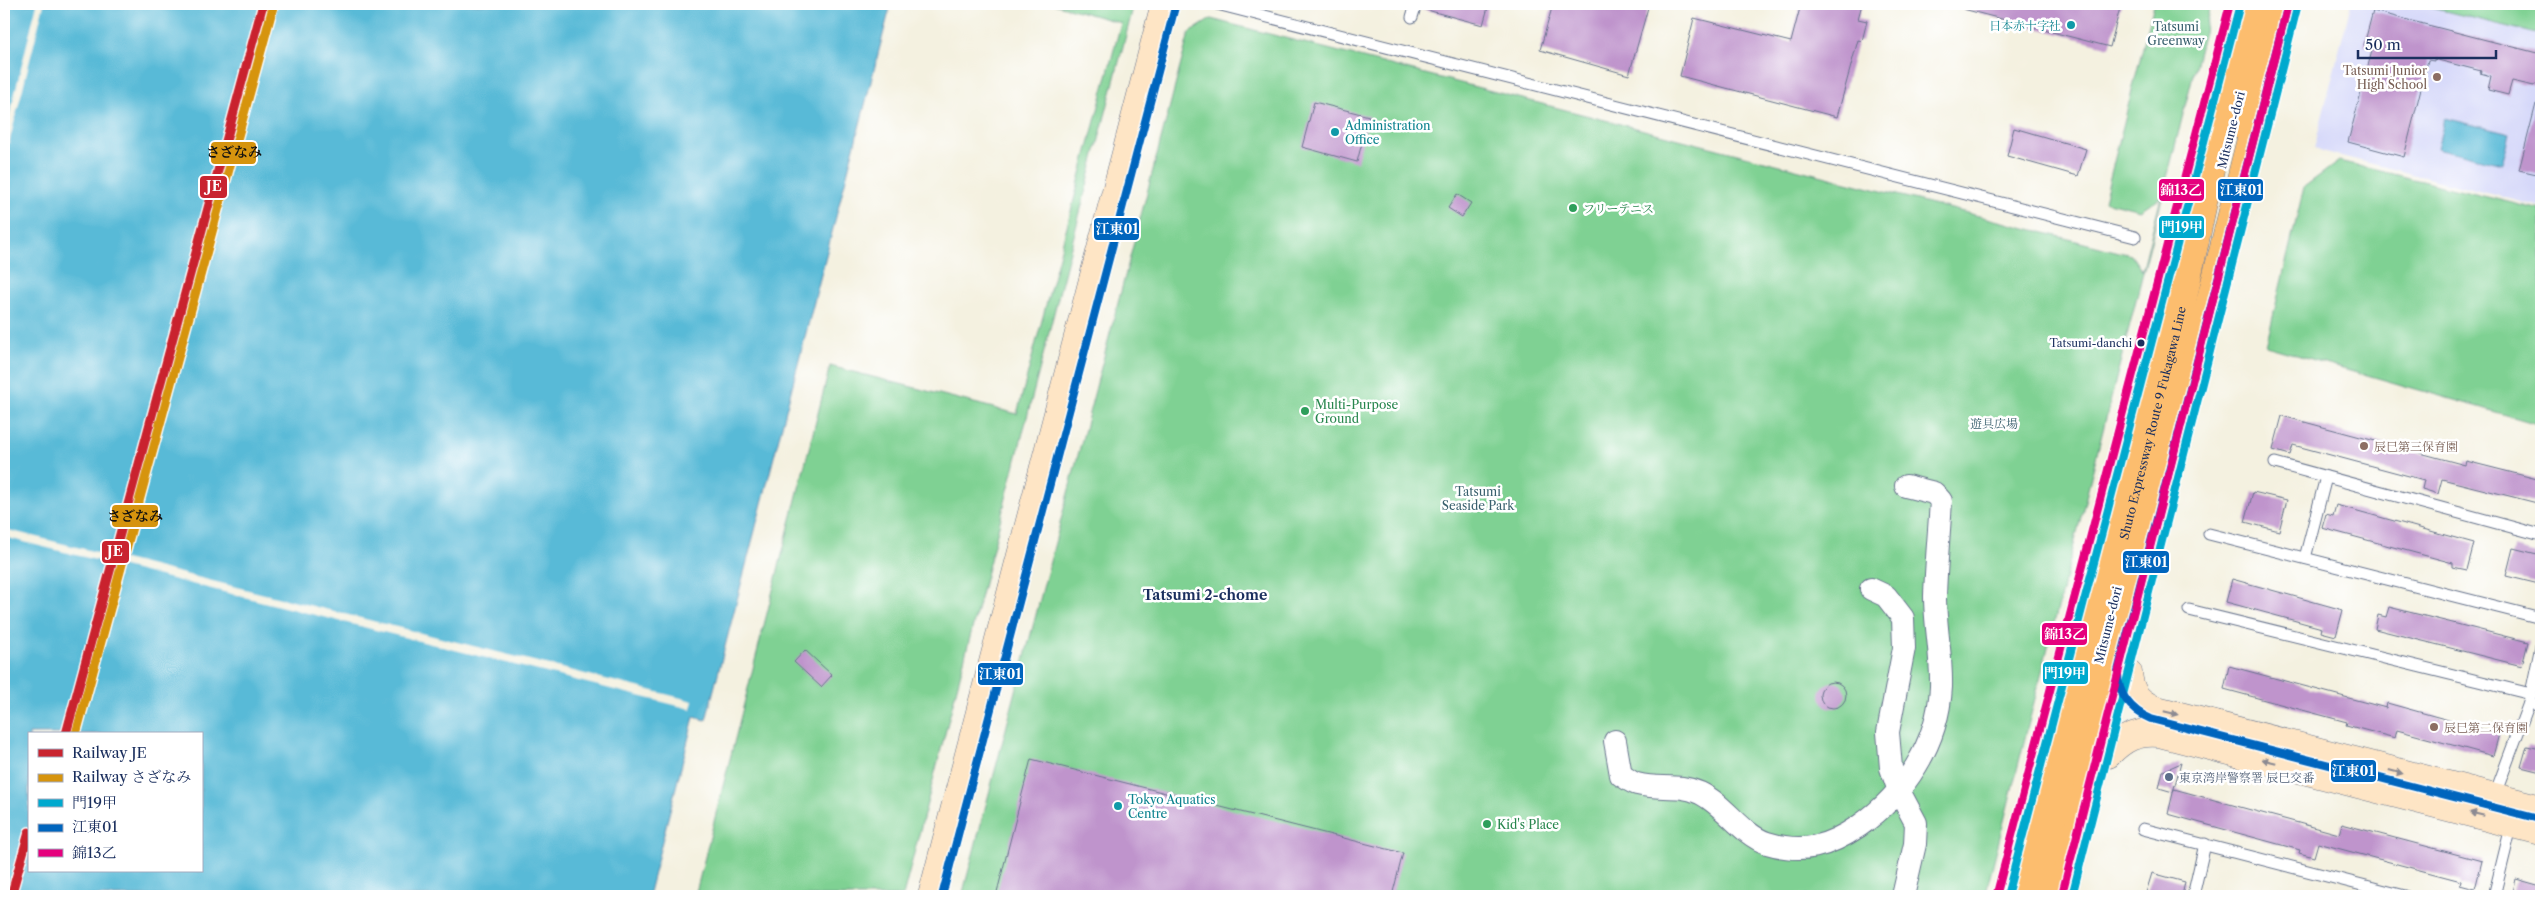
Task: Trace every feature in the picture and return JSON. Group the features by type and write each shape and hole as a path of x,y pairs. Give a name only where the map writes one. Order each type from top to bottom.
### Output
{"main road":[{"name":"Mitsume-dori","path":"2007,896 2240,4"},
{"path":"2233,66 2246,4"},
{"path":"2233,66 2249,4"},
{"name":"Mitsume-dori","path":"2040,896 2262,4"},
{"path":"2202,334 2273,4"},
{"path":"2061,896 2285,4"},
{"path":"2072,896 2298,4"},
{"name":"Shuto Expressway Route 9 Fukagawa Line","path":"2033,896 2176,330 2233,66"}],"street":[{"path":"932,896 1165,4"},
{"path":"1615,741 1621,775 1636,784 1676,786 1700,793 1722,806 1742,827 1764,842 1789,848 1818,848 1845,835 1871,817 1899,790 1914,771 1928,743 1941,687 1935,598 1941,501 1934,493 1906,486"},
{"path":"1871,589 1886,596 1903,618 1904,648 1888,732 1889,754 1899,790 1916,823 1915,844 1904,896"},
{"path":"2128,673 2130,688 2134,697 2142,704 2153,709 2541,809"},
{"path":"2108,754 2119,742 2129,736 2148,732 2158,733 2541,831"}],"lane":[{"path":"1217,4 2135,237"},
{"path":"1412,17 1416,4"},
{"path":"2275,464 2541,535"},
{"path":"2305,558 2326,477"},
{"path":"2209,534 2541,618"},
{"path":"2189,610 2530,698 2541,706"},
{"path":"2494,797 2530,698 2541,646"},
{"path":"2494,896 2512,823"},
{"path":"2143,829 2405,896"},
{"path":"2193,896 2205,844"}],"shaded area":[{"name":"Tatsumi Junior High School","path":"2351,4 2541,4 2541,207 2314,149"}],"green space":[{"path":"1054,4 1134,4 903,896 695,896 830,366 1017,414 1121,23"},
{"name":"Tatsumi Seaside Park","path":"2154,4 2211,4 1985,896 962,896 1189,33 1211,19 2131,255 2142,271 2161,197 2140,210 2104,201"},
{"path":"2417,4 2541,4 2541,35"},
{"path":"2339,161 2541,210 2541,425 2266,346 2304,187"}],"water":[{"path":"4,4 891,4 706,720 694,717 648,896 4,896"},
{"path":"2445,118 2510,134 2502,164 2437,148"}],"pier":[{"path":"37,4 44,4 9,143 4,142 4,137"},
{"path":"4,529 693,701 691,709 4,537"}],"building":[{"path":"1424,4 1489,4 1483,25 1423,9"},
{"path":"1553,4 1649,4 1629,75 1540,50"},
{"path":"1801,4 1862,4 1858,19 1867,21 1862,41 1858,40 1837,117 1680,76 1694,18 1791,42"},
{"name":"日本赤十字社","path":"1963,4 2121,4 2110,47 1963,9"},
{"path":"2373,11 2541,54 2541,85 2535,84 2534,86 2512,81 2508,95 2488,90 2491,76 2480,73 2481,71 2434,59 2434,61 2428,60 2404,157 2348,142 2373,47 2364,45"},
{"name":"Administration Office","path":"1314,102 1369,116 1357,162 1302,147"},
{"path":"2536,104 2541,104 2541,175 2519,170"},
{"path":"2014,128 2086,149 2078,176 2007,156"},
{"path":"1457,194 1471,203 1462,217 1448,208"},
{"path":"2282,416 2465,465 2466,461 2541,480 2541,504 2442,479 2438,494 2422,489 2424,480 2293,445 2290,455 2273,450"},
{"path":"2253,492 2287,500 2279,531 2245,522"},
{"path":"2336,505 2474,543 2467,570 2453,567 2453,563 2322,528 2326,514 2333,516"},
{"path":"2513,548 2541,555 2539,584 2506,576"},
{"path":"2232,579 2343,610 2336,636 2321,632 2322,628 2226,602"},
{"path":"2389,607 2528,642 2522,666 2375,629 2378,615 2386,617"},
{"path":"805,650 832,675 821,687 794,662"},
{"path":"2229,666 2386,708 2387,703 2499,734 2493,756 2397,730 2395,738 2346,725 2347,722 2224,689"},
{"path":"1833,682 1842,686 1846,695 1842,704 1833,708 1824,704 1820,695 1824,686"},
{"path":"2527,746 2541,749 2541,772 2521,767"},
{"name":"Tokyo Aquatics Centre","path":"1031,759 1403,853 1392,896 996,896"},
{"path":"2181,763 2173,792 2159,788 2163,771"},
{"path":"2174,789 2339,834 2342,824 2482,861 2475,889 2460,885 2461,881 2318,843 2314,857 2299,853 2300,850 2168,814"},
{"path":"2152,873 2185,882 2182,896 2145,896"},
{"path":"2516,879 2541,886 2541,896 2512,896"}],"rail line":[{"name":"JE","path":"67,732 263,4"},
{"name":"さざなみ","path":"77,732 273,7"},
{"name":"JE","path":"11,896 28,836"}],"transit line":[{"name":"錦13乙","path":"1997,893 2230,4"},
{"name":"門19甲","path":"2007,896 2240,4"},
{"name":"江東01","path":"2288,4 2118,671 2120,687 2131,706 2151,719 2539,819"},
{"name":"錦13乙","path":"2062,894 2288,4"},
{"name":"門19甲","path":"2072,896 2298,4"},
{"name":"江東01","path":"942,896 1175,7"}],"place":[{"name":"日本赤十字社","path":"2071,25"},
{"name":"Tatsumi Junior High School","path":"2437,77"},
{"name":"Administration Office","path":"1335,132"},
{"name":"フリーテニス","path":"1573,208"},
{"name":"Tatsumi-danchi","path":"2141,343"},
{"name":"Multi-Purpose Ground","path":"1305,411"},
{"name":"辰巳第三保育園","path":"2364,446"},
{"name":"辰巳第二保育園","path":"2434,727"},
{"name":"東京湾岸警察署 辰巳交番","path":"2169,777"},
{"name":"Tokyo Aquatics Centre","path":"1118,806"},
{"name":"Kid's Place","path":"1487,824"}],"district":[{"name":"Tatsumi 2-chome","path":"1205,595"}],"park label":[{"name":"Tatsumi Greenway","path":"2176,33"},
{"name":"遊具広場","path":"1994,423"}]}
